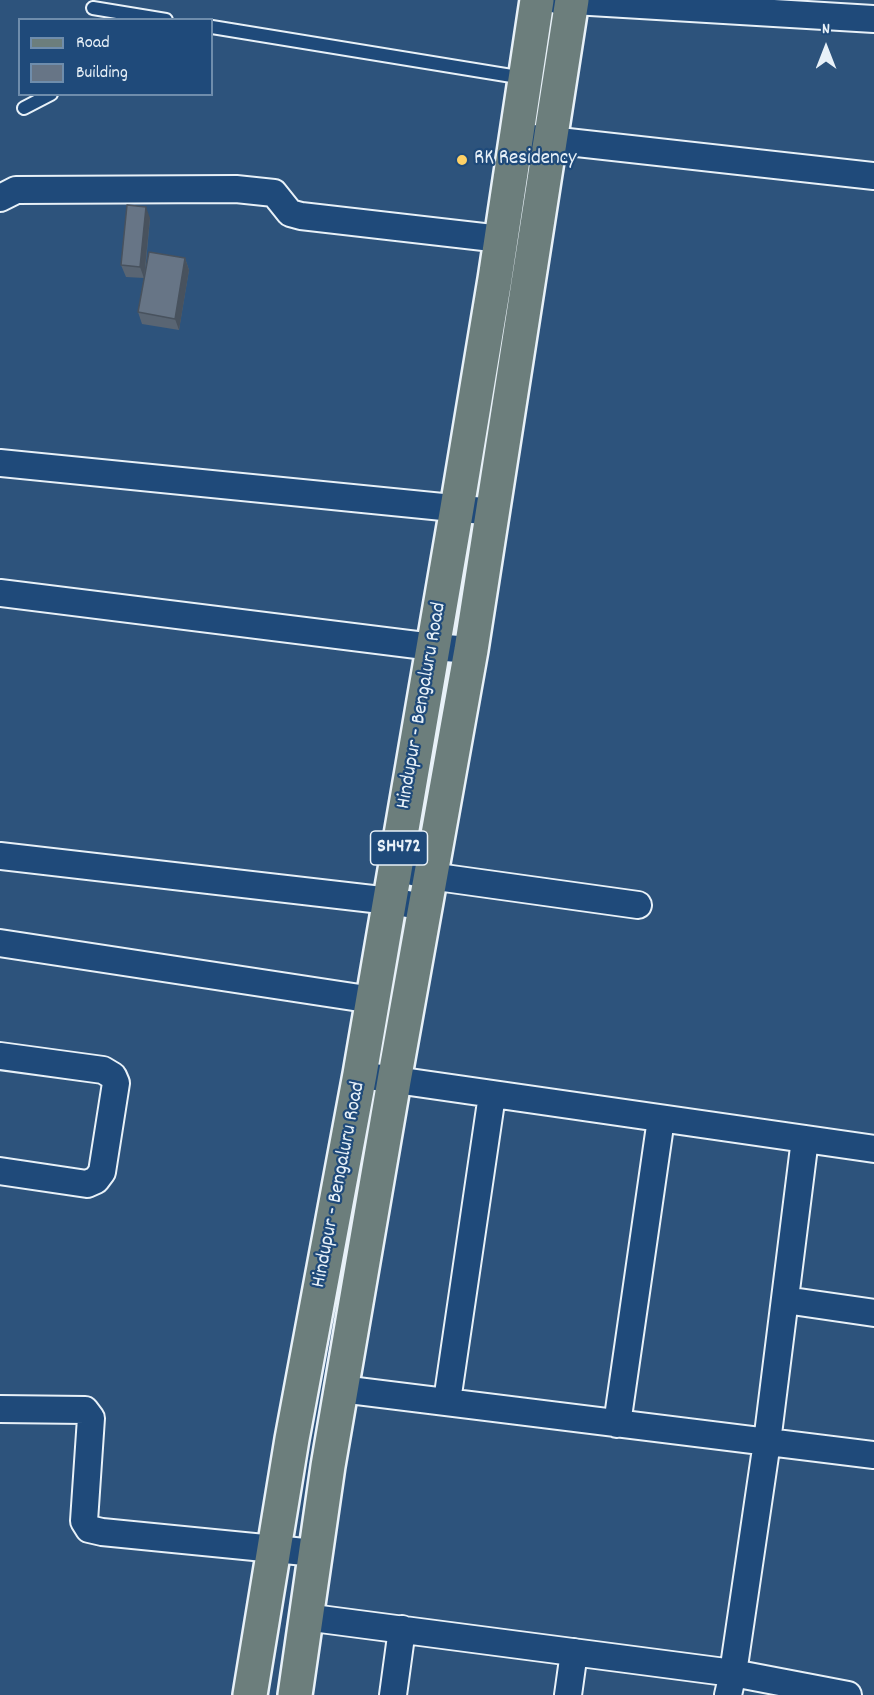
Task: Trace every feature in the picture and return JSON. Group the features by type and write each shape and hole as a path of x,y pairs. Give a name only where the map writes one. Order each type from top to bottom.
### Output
{"main road":[{"name":"Hindupur - Bengaluru Road","path":"295,1695 341,1389 393,1081 471,650 551,140 542,81 537,0"},
{"name":"Hindupur - Bengaluru Road","path":"250,1695 292,1439 396,868 517,136 542,81 567,1"}],"street":[{"path":"567,1 874,19"},
{"path":"517,136 874,171"},
{"path":"0,198 16,190 236,189 274,193 290,213 301,216 501,239"},
{"path":"0,463 493,512"},
{"path":"0,593 471,650"},
{"path":"0,856 390,901 428,891 638,905"},
{"path":"396,868 428,891"},
{"path":"0,943 373,1000"},
{"path":"0,1056 103,1070 113,1076 116,1083 102,1172 96,1180 87,1184 0,1171"},
{"path":"360,1074 393,1081 874,1149"},
{"path":"447,1401 492,1095"},
{"path":"617,1424 662,1119"},
{"path":"730,1684 767,1442 805,1139"},
{"path":"785,1300 874,1313"},
{"path":"341,1389 874,1455"},
{"path":"0,1409 85,1410 91,1418 84,1521 89,1529 315,1553"},
{"path":"305,1617 574,1652 730,1684 848,1695"},
{"path":"393,1695 402,1629"},
{"path":"568,1695 574,1652"}],"lane":[{"path":"92,9 153,18"},
{"path":"213,27 542,81"},
{"path":"24,108 47,96"}],"building":[{"path":"127,205 146,207 140,267 121,265"},
{"path":"149,252 185,258 175,319 138,312"}],"place":[{"name":"RK Residency","path":"462,160"}]}
